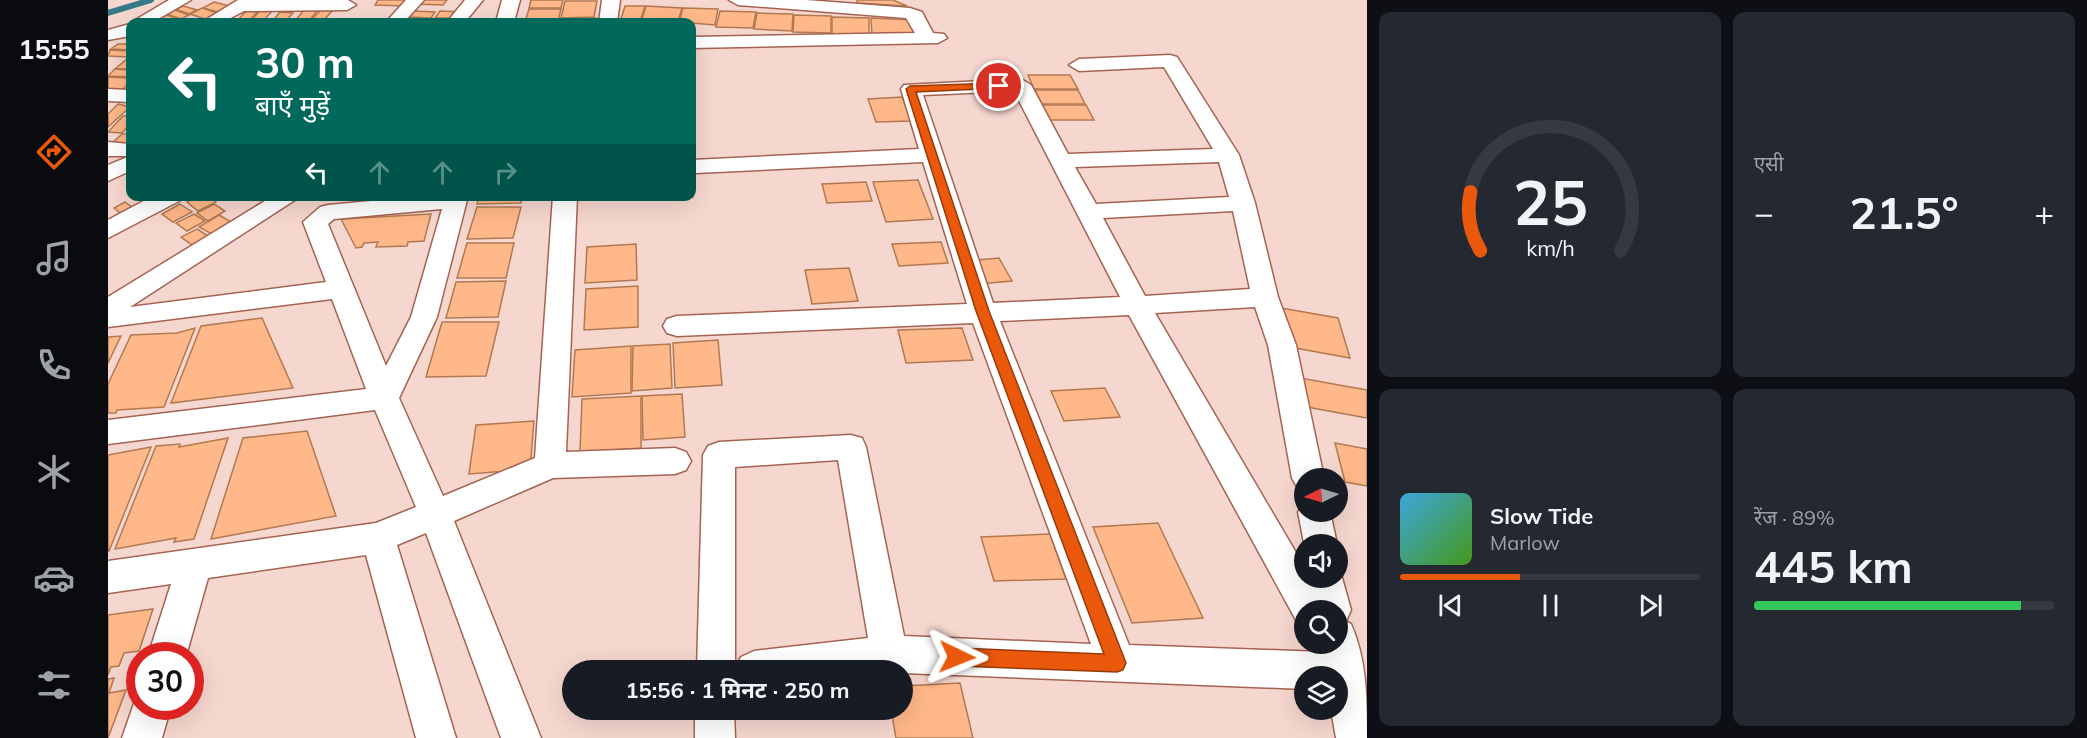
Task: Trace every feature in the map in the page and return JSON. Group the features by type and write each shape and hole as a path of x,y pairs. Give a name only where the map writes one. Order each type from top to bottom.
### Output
{"street":[{"path":"148,18 182,0"},
{"path":"398,18 414,0"},
{"path":"459,18 474,0"},
{"path":"506,18 512,0"},
{"path":"609,18 611,0"},
{"path":"696,43 932,38 916,16 910,13 738,0"},
{"path":"218,18 246,3 349,3"},
{"path":"334,18 349,3"},
{"path":"1079,65 1170,61 1228,155 1243,203 1265,297 1282,345 1306,468"},
{"path":"1117,663 982,311 910,89 1021,85 1138,307 1304,600"},
{"path":"108,149 126,150"},
{"path":"696,166 933,155"},
{"path":"1063,161 1228,155"},
{"path":"108,174 126,165"},
{"path":"108,230 162,201"},
{"path":"111,314 282,201"},
{"path":"437,201 328,212 315,222 384,398 435,514 521,738"},
{"path":"384,398 424,317 456,201"},
{"path":"550,465 565,201"},
{"path":"1086,212 1243,203"},
{"path":"111,314 341,289"},
{"path":"677,326 982,311 1138,307 1265,297"},
{"path":"108,432 384,398"},
{"path":"716,660 719,455 851,447 889,654"},
{"path":"108,577 378,538 550,465 675,461"},
{"path":"378,538 436,738"},
{"path":"171,642 195,564"},
{"path":"838,660 889,654 1117,663 1337,658 1356,738"},
{"path":"142,738 148,720"},
{"path":"715,720 715,738"}],"building":[{"path":"378,0 408,0 403,6 375,5"},
{"path":"418,0 447,0 443,5 415,4"},
{"path":"531,0 563,0 561,8 529,8"},
{"path":"857,0 893,0 907,6 857,3"},
{"path":"565,1 597,1 594,17 561,18"},
{"path":"214,2 233,7 222,13 203,8"},
{"path":"183,6 197,10 189,14 175,9"},
{"path":"625,6 645,6 641,18 621,18"},
{"path":"646,6 682,8 679,18 642,18"},
{"path":"202,8 220,14 212,18 202,18 190,14"},
{"path":"683,8 718,9 715,25 696,23 696,18 680,18"},
{"path":"248,9 260,9 252,18 240,18"},
{"path":"262,9 274,9 266,18 253,18"},
{"path":"529,9 561,9 559,18 526,18"},
{"path":"175,10 189,15 178,18 166,14"},
{"path":"304,10 318,10 311,18 297,18"},
{"path":"321,10 332,11 326,18 313,18"},
{"path":"413,11 435,12 431,18 409,17"},
{"path":"440,11 461,12 457,18 435,18"},
{"path":"720,11 756,12 753,28 716,27"},
{"path":"280,12 293,13 289,18 275,18"},
{"path":"757,13 793,14 792,31 754,29"},
{"path":"166,15 177,18 160,18"},
{"path":"794,15 831,16 831,33 793,32"},
{"path":"832,17 869,18 869,35 832,34"},
{"path":"871,18 915,20 918,37 872,35"},
{"path":"118,44 126,44 126,50 111,49"},
{"path":"110,50 126,51 126,57 108,56"},
{"path":"126,60 126,69 115,69"},
{"path":"115,69 126,70 126,77 108,76"},
{"path":"1028,75 1070,75 1078,89 1034,89"},
{"path":"108,77 126,78 126,86 119,93 108,92"},
{"path":"1035,90 1078,90 1085,104 1041,104"},
{"path":"902,97 911,121 876,122 868,99"},
{"path":"118,104 126,106 126,111 108,127 108,114"},
{"path":"1042,105 1086,105 1094,120 1049,120"},
{"path":"123,116 126,116 126,128 122,133 108,132"},
{"path":"122,134 126,134 126,145 111,144"},
{"path":"918,180 933,219 886,222 873,182"},
{"path":"866,182 872,201 827,203 822,184"},
{"path":"215,201 216,202 198,211 187,202"},
{"path":"478,201 521,201 521,203 477,204"},
{"path":"125,202 136,210 124,216 114,208"},
{"path":"180,204 192,212 173,222 162,214"},
{"path":"214,204 225,211 208,221 197,213"},
{"path":"477,207 521,207 513,238 467,239"},
{"path":"194,214 205,221 187,231 176,223"},
{"path":"431,214 424,241 408,242 407,246 376,247 378,242 364,243 362,247 356,248 341,219"},
{"path":"219,215 238,226 219,238 199,227"},
{"path":"197,229 211,238 195,247 181,237"},
{"path":"941,242 948,263 899,266 892,244"},
{"path":"467,243 514,243 506,278 457,278"},
{"path":"636,244 637,280 585,283 587,247"},
{"path":"999,258 1012,281 978,284 967,261"},
{"path":"849,268 858,301 812,304 805,270"},
{"path":"506,281 498,317 446,318 456,282"},
{"path":"638,286 638,327 584,330 586,289"},
{"path":"1281,308 1338,318 1350,358 1290,347"},
{"path":"262,318 293,388 171,403 201,326"},
{"path":"442,322 499,322 486,376 426,377"},
{"path":"195,328 164,407 117,410 116,413 108,413 108,384 131,335 177,333"},
{"path":"962,328 973,360 906,363 898,330"},
{"path":"121,336 108,363 108,337"},
{"path":"718,340 722,385 675,388 673,343"},
{"path":"670,344 672,388 632,391 633,346"},
{"path":"631,346 631,393 572,397 575,350"},
{"path":"1300,378 1367,390 1367,418 1307,407"},
{"path":"1105,388 1120,417 1064,421 1051,391"},
{"path":"682,394 685,437 643,440 642,396"},
{"path":"641,396 641,448 580,452 582,399"},
{"path":"534,421 530,469 469,474 476,425"},
{"path":"307,431 336,516 211,539 243,438"},
{"path":"228,438 194,539 174,542 176,538 115,549 156,446 180,444 179,447"},
{"path":"1335,443 1367,449 1367,486 1348,483 1348,468 1341,468"},
{"path":"151,447 109,551 108,551 108,455"},
{"path":"1158,523 1203,618 1132,623 1093,527"},
{"path":"1050,534 1066,579 994,581 981,537"},
{"path":"153,609 142,642 126,642 126,653 119,666 111,667 108,675 108,615"},
{"path":"114,678 109,693 126,690 108,738 108,679"},
{"path":"960,683 973,738 896,738 893,720 913,720 913,685"}],"waterway":[{"path":"108,13 151,0"}],"route":[{"path":"957,657 1117,663 982,311 910,89 999,86"}]}
